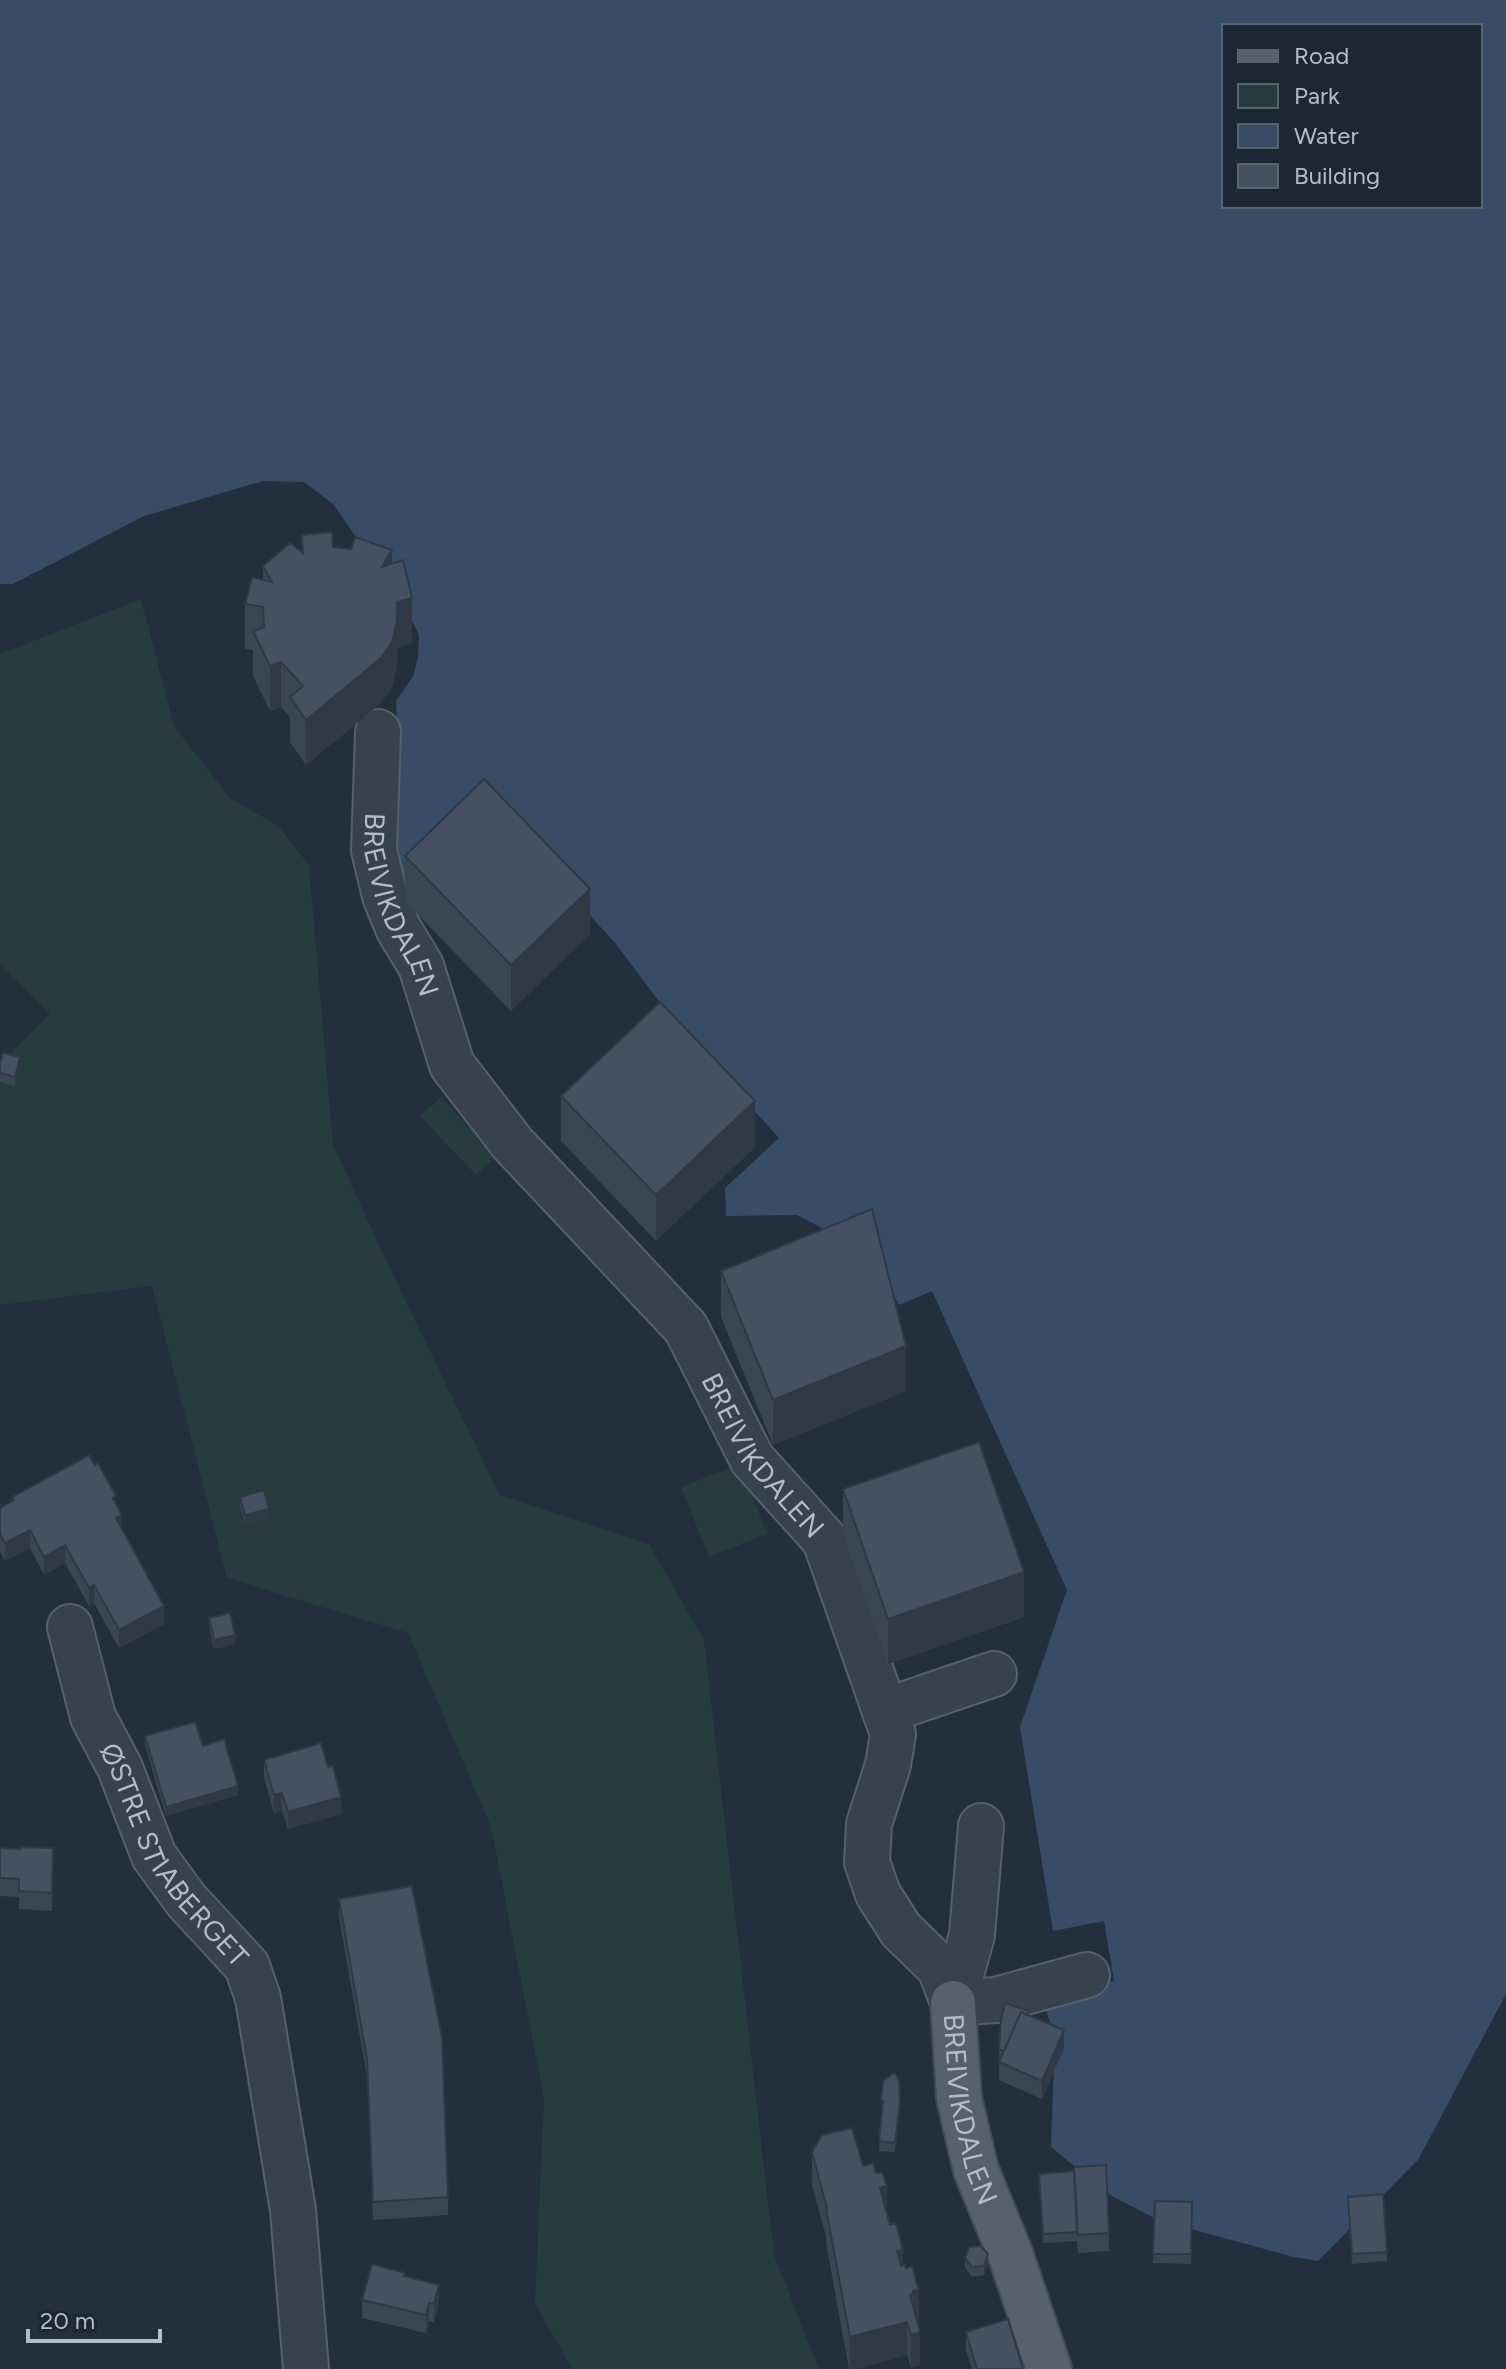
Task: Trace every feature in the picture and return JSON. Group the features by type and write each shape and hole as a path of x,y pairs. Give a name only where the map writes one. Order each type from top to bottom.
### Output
{"main road":[{"name":"BREIVIKDALEN","path":"953,2003 959,2098 976,2170 1011,2256 1049,2369"}],"street":[{"name":"BREIVIKDALEN","path":"378,732 374,850 385,896 398,928 421,966 452,1065 513,1144 686,1328 752,1459 825,1540 893,1734 888,1765 869,1824 867,1862 878,1894 901,1930 940,1968 953,2003"},
{"name":"ØSTRE STIABERGET","path":"70,1627 93,1717 120,1768 154,1856 186,1900 247,1966 258,1998 293,2210 306,2369"},
{"path":"885,1711 994,1674"},
{"path":"981,1826 972,1935 953,2003 996,2000 1087,1975"}],"green space":[{"path":"141,599 174,726 229,797 278,826 309,865 333,1145 500,1495 649,1544 704,1640 774,2255 819,2369 572,2369 535,2303 544,2099 491,1827 408,1633 227,1578 152,1286 0,1305 0,1064 50,1014 0,965 0,654"},
{"path":"441,1097 496,1157 476,1175 420,1116"},
{"path":"740,1464 767,1534 709,1557 681,1487"}],"water":[{"path":"0,0 1506,0 1506,1994 1418,2160 1318,2261 1158,2220 1110,2195 1051,2147 1055,2035 1040,1995 1114,1981 1104,1921 1053,1931 1020,1727 1067,1590 932,1291 899,1305 872,1254 797,1215 726,1216 725,1188 779,1138 679,1028 616,944 497,813 406,876 363,821 400,769 396,701 413,676 419,635 398,592 333,504 304,482 263,481 144,516 13,584 0,584"}],"building":[{"path":"332,532 333,547 351,549 355,537 392,550 382,567 403,560 412,598 397,602 392,642 381,658 306,720 290,697 303,686 281,662 270,666 253,631 264,627 263,607 245,604 252,577 272,582 263,566 290,543 303,553 302,535"},
{"path":"484,779 590,889 511,965 405,856"},
{"path":"660,1002 755,1101 656,1195 561,1096"},
{"path":"3,1053 20,1057 15,1077 0,1073"},
{"path":"872,1209 906,1346 773,1400 721,1271"},
{"path":"979,1442 1024,1572 888,1619 843,1489"},
{"path":"89,1455 95,1465 98,1463 116,1496 113,1498 122,1515 116,1518 164,1606 119,1630 94,1585 89,1588 65,1545 44,1557 30,1530 5,1543 0,1534 0,1508 14,1500 12,1497"},
{"path":"264,1490 269,1509 245,1515 240,1497"},
{"path":"230,1613 235,1635 214,1640 209,1618"},
{"path":"195,1722 203,1746 224,1739 238,1786 166,1807 145,1736"},
{"path":"321,1743 328,1767 333,1766 341,1797 288,1812 282,1793 274,1795 264,1760"},
{"path":"0,1848 53,1848 52,1893 19,1891 19,1879 0,1878"},
{"path":"412,1886 442,2038 448,2197 373,2202 367,2059 339,1899"},
{"path":"1005,2003 1029,2011 1027,2015 1021,2012 1004,2051 999,2049"},
{"path":"1021,2012 1064,2030 1042,2081 999,2062"},
{"path":"895,2072 900,2101 895,2143 879,2141 883,2081"},
{"path":"852,2128 863,2166 873,2163 876,2173 882,2172 887,2186 880,2188 890,2225 896,2223 903,2250 897,2251 901,2266 912,2266 919,2290 910,2295 920,2332 911,2335 907,2322 850,2337 827,2209 812,2152 822,2135"},
{"path":"1106,2165 1109,2233 1078,2235 1074,2167"},
{"path":"1074,2171 1077,2232 1043,2234 1039,2174"},
{"path":"1383,2194 1387,2252 1352,2254 1348,2197"},
{"path":"1155,2201 1192,2202 1191,2254 1153,2254"},
{"path":"981,2246 988,2254 984,2266 972,2267 965,2258 969,2247"},
{"path":"372,2264 439,2285 434,2304 429,2303 426,2315 362,2300"},
{"path":"1008,2319 1023,2369 977,2369 966,2332"}]}
